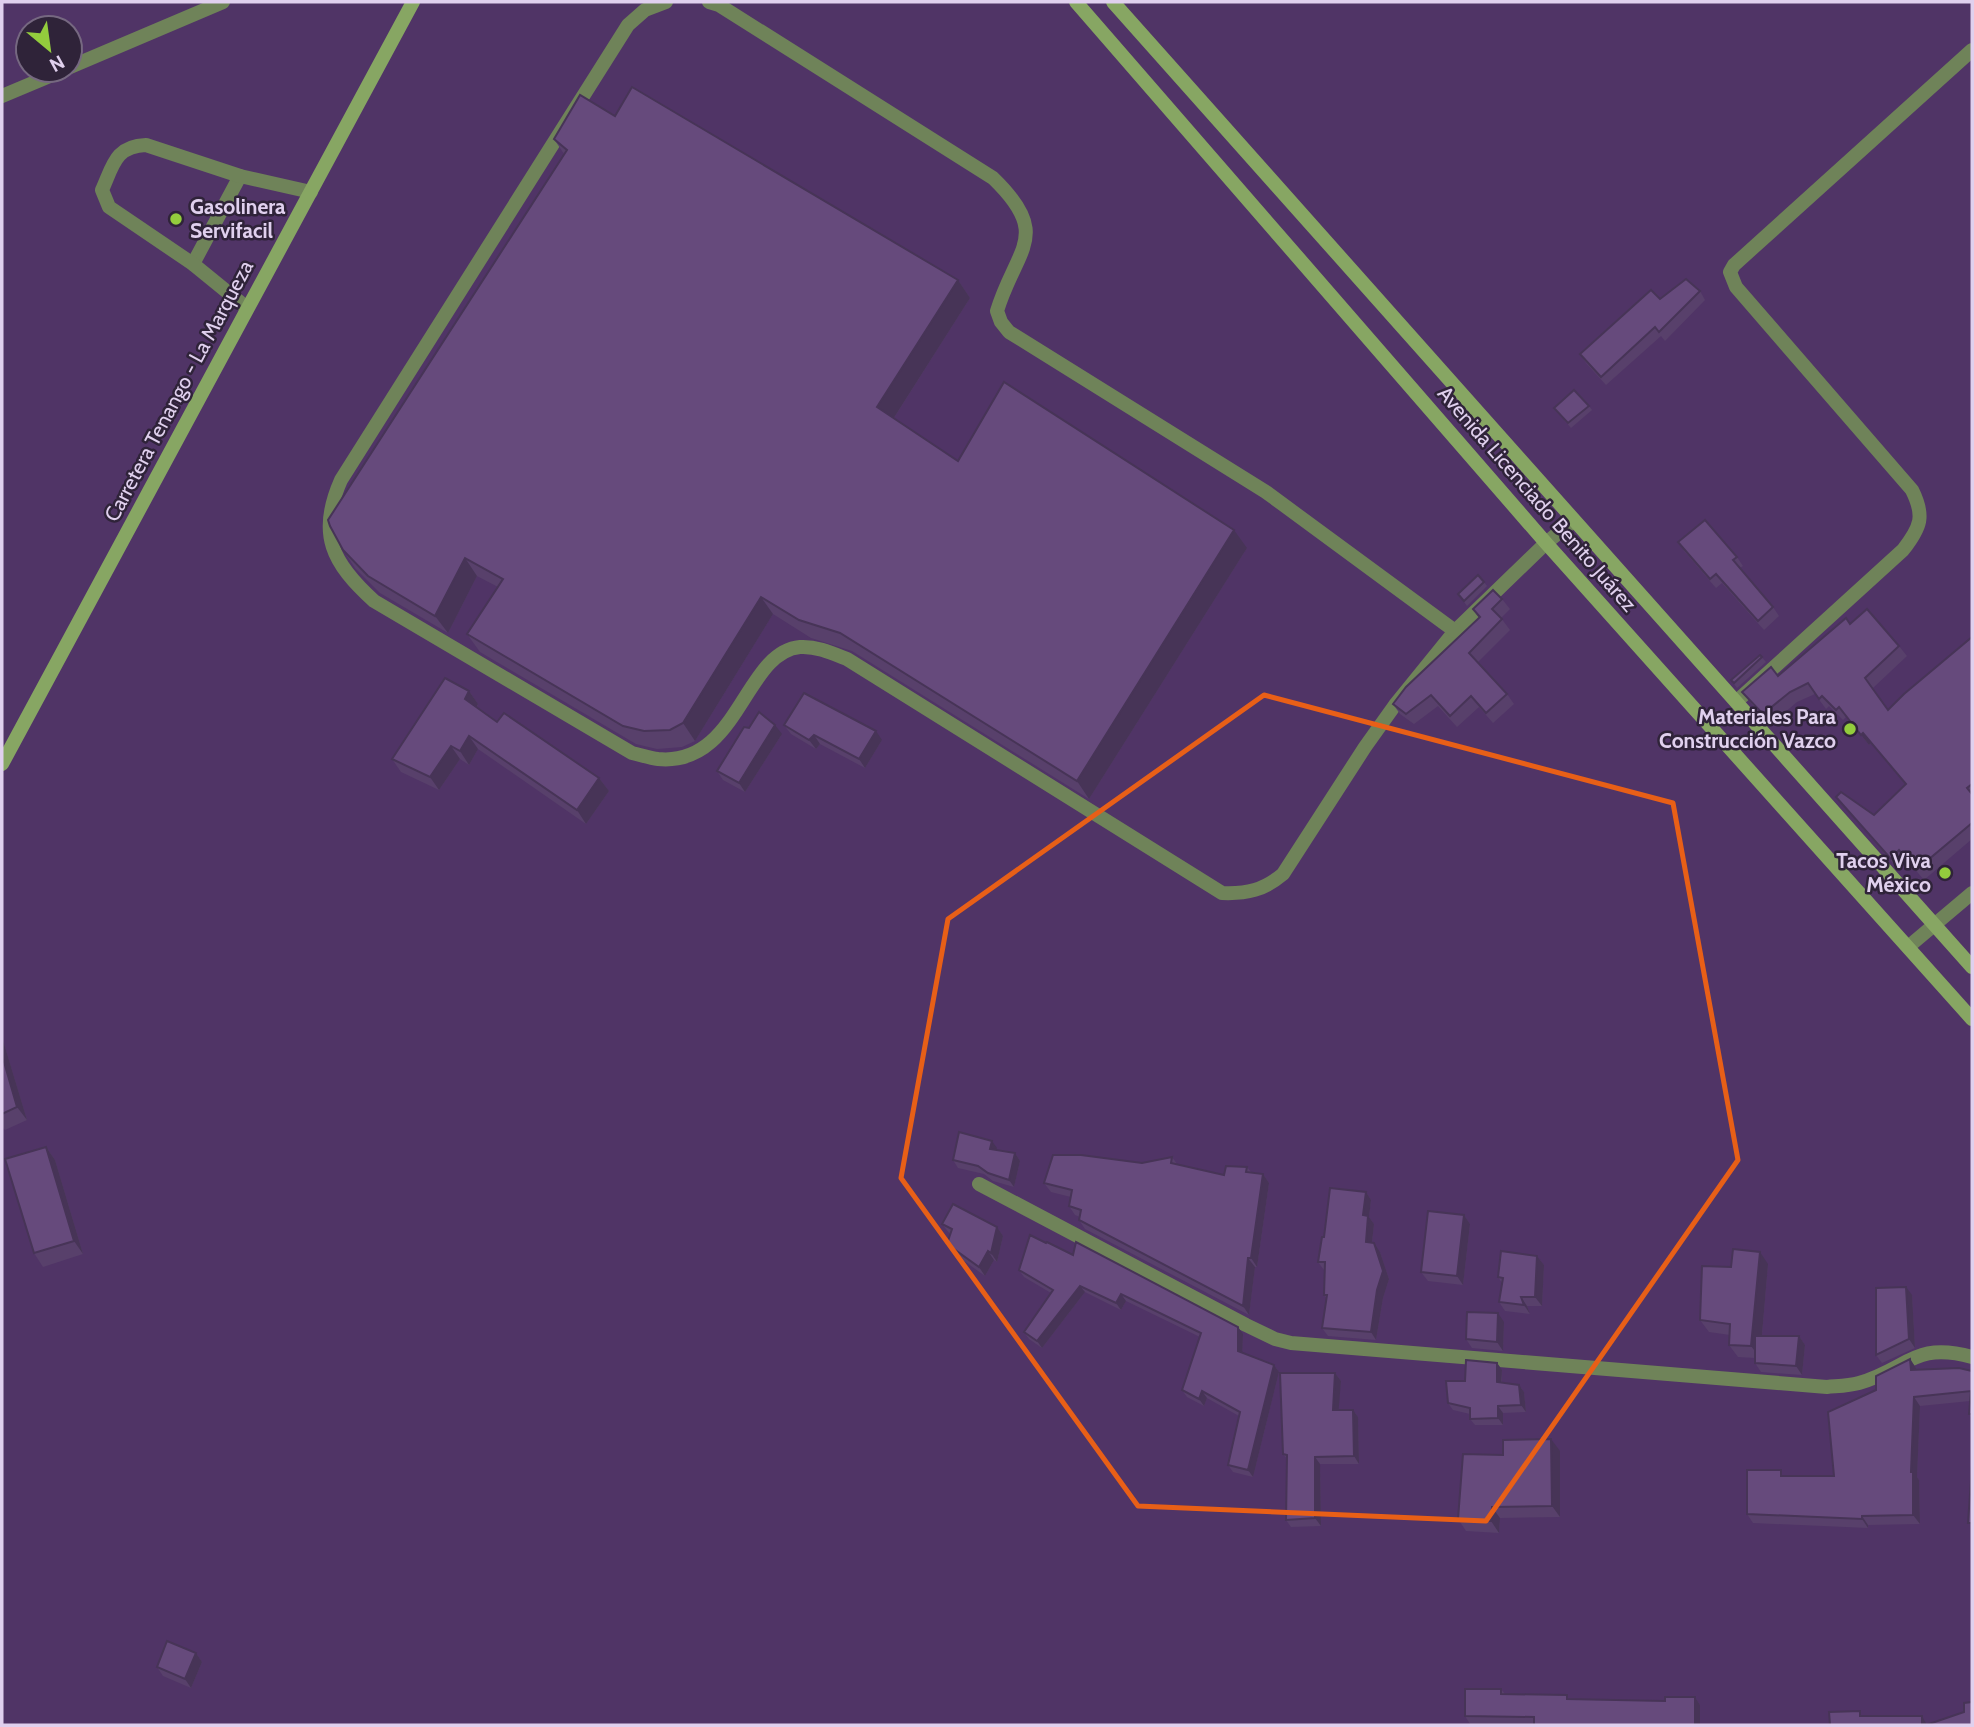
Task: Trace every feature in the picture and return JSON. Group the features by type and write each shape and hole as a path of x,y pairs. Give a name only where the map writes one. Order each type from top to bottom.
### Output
{"main road":[{"name":"Carretera Tenango - La Marqueza","path":"2,764 413,2"},
{"name":"Avenida Licenciado Benito Juárez","path":"1076,2 1546,543 1972,1019"},
{"name":"Avenida Licenciado Benito Juárez","path":"1112,2 1972,967"}],"street":[{"path":"84,61 223,2"},
{"path":"666,2 645,10 628,25 341,480 332,501 328,523 333,550 343,568 374,601 632,753 659,759 685,757 712,743 780,654 799,647 822,649 847,659 1222,894 1243,894 1268,887 1283,874 1380,726 1455,631 1546,543 1573,521"},
{"path":"709,2 719,5 993,178 1012,196 1023,214 1027,235 1024,251 997,311 1009,332 1266,492 1455,631"},
{"path":"1737,701 1903,550 1916,534 1921,520 1919,503 1912,490 1736,287 1730,272 1734,265 1972,50"},
{"path":"2,96 31,84"},
{"path":"247,308 193,264 109,207 102,190 118,155 134,146 146,145 240,176 311,192"},
{"path":"193,264 240,176"},
{"path":"1908,947 1972,893"},
{"path":"979,1184 1246,1325 1275,1339 1291,1343 1826,1387 1862,1382 1921,1354 1952,1352 1972,1357"}],"highlighted area":[{"path":"1264,695 1673,803 1738,1160 1486,1521 1138,1506 901,1178 948,919"}],"building":[{"path":"632,87 958,280 877,407 958,461 1004,382 1234,530 1077,781 840,633 799,620 761,597 683,723 670,730 644,731 623,726 467,634 503,579 465,558 435,616 368,576 343,550 328,520 567,150 554,139 580,95 615,116"},
{"path":"1686,279 1700,291 1659,332 1655,327 1601,377 1580,354 1651,290 1660,299"},
{"path":"1574,390 1589,406 1568,423 1554,408"},
{"path":"1705,520 1737,557 1733,560 1773,607 1758,621 1716,574 1710,579 1678,542"},
{"path":"1478,575 1484,582 1464,601 1458,594"},
{"path":"1493,590 1502,599 1492,609 1502,619 1469,653 1507,694 1486,713 1471,696 1450,716 1431,695 1406,714 1393,704 1406,687 1480,617 1473,609"},
{"path":"1867,609 1899,646 1865,678 1888,710 1972,637 1972,784 1967,788 1972,794 1972,823 1916,870 1899,850 1891,859 1836,797 1841,792 1874,815 1906,784 1839,707 1836,710 1822,696 1819,699 1808,683 1790,692 1763,714 1742,692 1771,667 1778,676 1846,618 1850,624"},
{"path":"1760,655 1762,657 1734,683 1731,680"},
{"path":"445,678 469,691 465,699 497,722 504,713 599,778 577,810 469,736 460,751 451,746 430,777 392,759"},
{"path":"804,693 876,731 859,759 814,735 809,740 784,725"},
{"path":"759,712 775,725 739,783 717,771 744,727 749,728"},
{"path":"2,1055 17,1107 2,1114"},
{"path":"959,1132 992,1141 990,1149 1015,1153 1009,1180 988,1173 978,1166 953,1160"},
{"path":"46,1147 74,1241 34,1253 5,1159"},
{"path":"1053,1155 1081,1155 1142,1163 1172,1157 1171,1163 1224,1175 1226,1166 1247,1167 1246,1172 1263,1174 1251,1258 1248,1258 1243,1306 1079,1220 1081,1210 1069,1206 1072,1190 1044,1183"},
{"path":"1330,1188 1366,1192 1363,1215 1368,1216 1366,1242 1374,1243 1383,1271 1377,1290 1371,1332 1322,1328 1327,1295 1324,1295 1325,1262 1318,1262"},
{"path":"953,1204 997,1227 991,1253 988,1251 979,1267 947,1244 952,1229 942,1224"},
{"path":"1428,1211 1464,1215 1457,1276 1421,1272"},
{"path":"1030,1235 1073,1255 1076,1242 1238,1327 1238,1351 1274,1365 1248,1470 1228,1465 1240,1412 1202,1391 1199,1399 1182,1390 1201,1333 1121,1294 1116,1303 1080,1286 1037,1341 1024,1332 1053,1290 1019,1270"},
{"path":"1733,1249 1760,1252 1751,1346 1729,1345 1730,1324 1700,1320 1702,1266 1731,1267"},
{"path":"1501,1251 1537,1256 1535,1297 1521,1297 1524,1305 1499,1302 1503,1278 1498,1277"},
{"path":"1906,1287 1909,1339 1876,1355 1876,1288"},
{"path":"1467,1312 1498,1313 1497,1342 1466,1339"},
{"path":"1755,1336 1799,1336 1796,1366 1755,1363"},
{"path":"1910,1359 1911,1370 1959,1368 1972,1371 1972,1414 1969,1414 1971,1391 1914,1397 1911,1472 1913,1515 1862,1516 1862,1519 1747,1514 1747,1470 1781,1470 1781,1476 1834,1476 1828,1412 1876,1390 1876,1376"},
{"path":"1466,1360 1497,1363 1497,1382 1519,1385 1521,1405 1498,1406 1498,1418 1470,1419 1470,1408 1448,1403 1446,1381 1465,1381"},
{"path":"1280,1373 1335,1373 1333,1410 1353,1410 1354,1456 1315,1457 1315,1518 1286,1520 1287,1455 1283,1454"},
{"path":"1551,1439 1552,1506 1492,1507 1491,1521 1458,1519 1463,1454 1503,1455 1503,1440"},
{"path":"1972,1466 1972,1523 1968,1523"},
{"path":"167,1641 196,1653 185,1679 157,1667"},
{"path":"1465,1689 1501,1689 1501,1694 1567,1695 1567,1699 1665,1701 1665,1697 1695,1697 1695,1725 1534,1725 1534,1717 1465,1716"},
{"path":"1972,1702 1972,1725 1926,1725 1964,1712 1964,1703"},
{"path":"1860,1711 1860,1716 1922,1716 1922,1725 1830,1725 1829,1712"}],"place":[{"name":"Gasolinera Servifacil","path":"176,219"},
{"name":"Materiales Para Construcción Vazco","path":"1850,729"},
{"name":"Tacos Viva México","path":"1945,873"}]}
